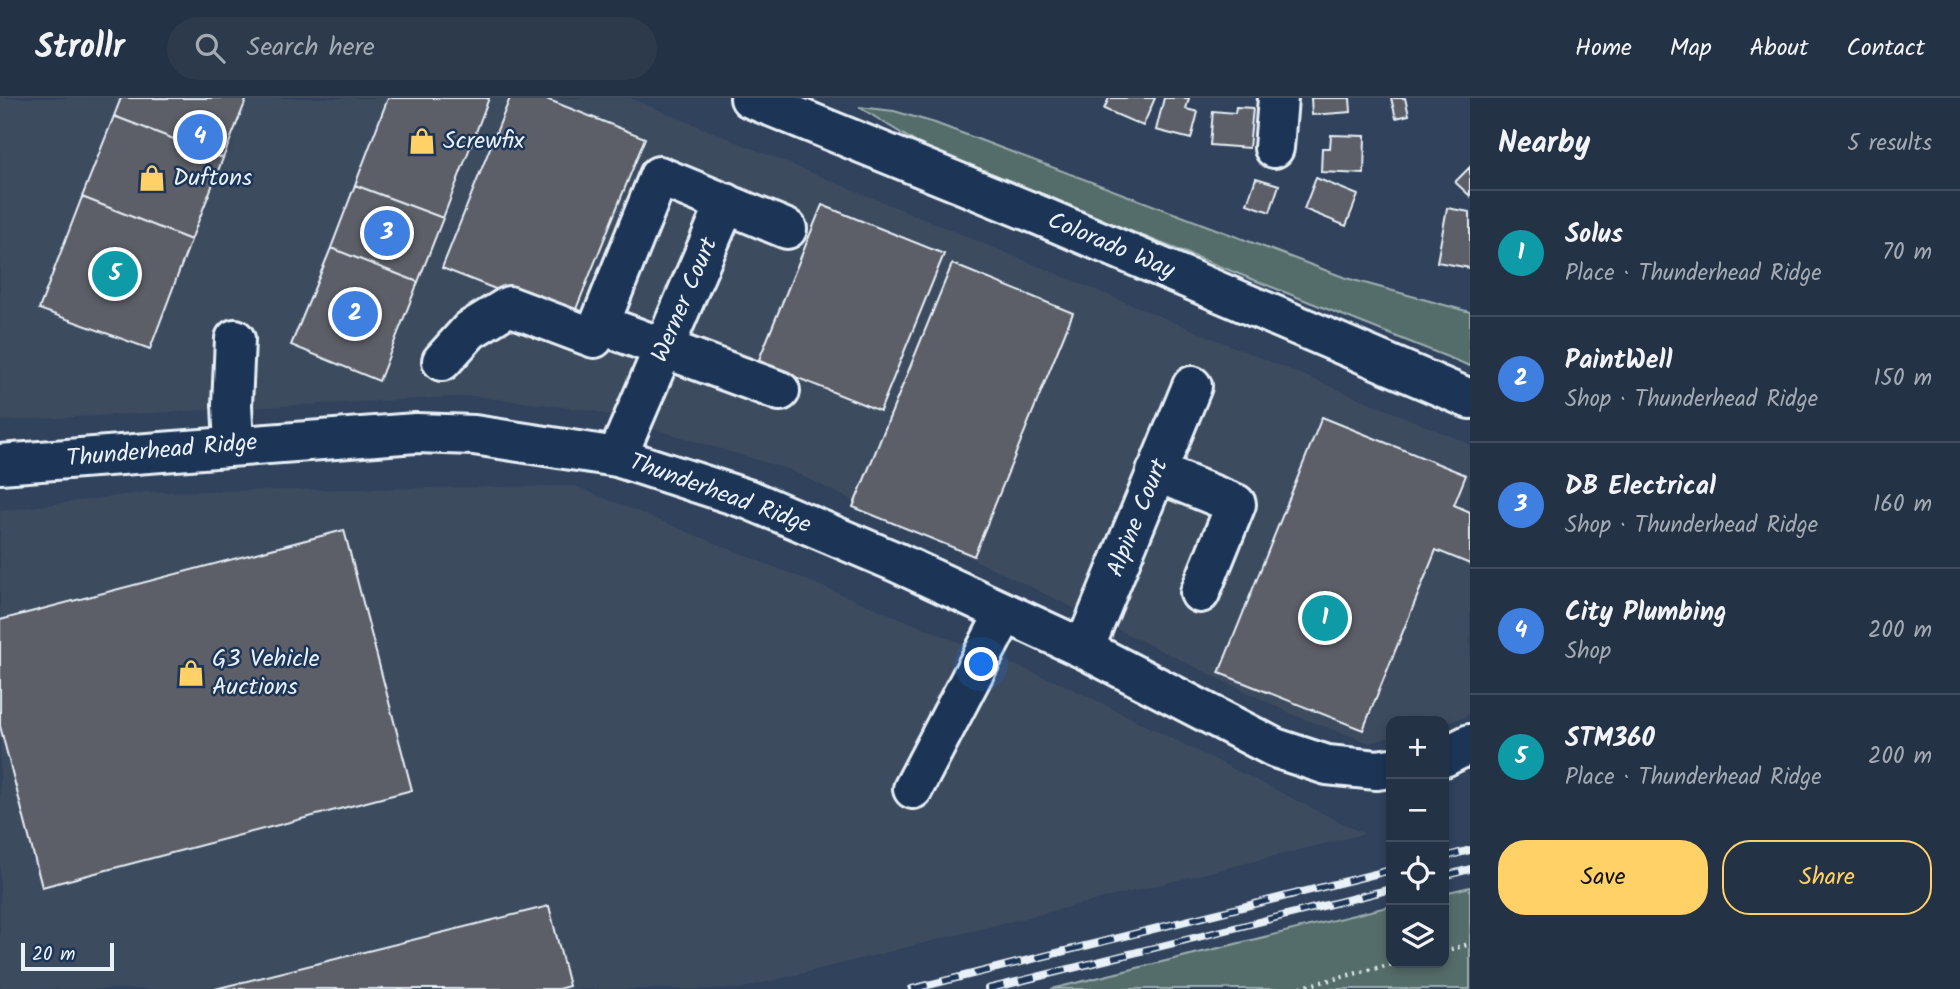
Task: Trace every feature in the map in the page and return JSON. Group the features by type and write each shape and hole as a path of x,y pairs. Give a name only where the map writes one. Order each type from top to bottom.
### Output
{"street":[{"name":"Colorado Way","path":"750,98 1041,216 1470,399"},
{"path":"1274,148 1278,98"},
{"path":"442,360 470,330 509,306 594,338 659,176 787,229"},
{"name":"Werner Court","path":"617,457 726,203"},
{"path":"598,324 780,391"},
{"path":"234,445 232,405 235,339"},
{"name":"Alpine Court","path":"1084,649 1192,386"},
{"name":"Thunderhead Ridge","path":"0,464 416,433 474,435 617,457 750,500 896,562 1084,649 1275,748 1327,765 1386,769"},
{"path":"1156,472 1236,504 1200,593"},
{"path":"913,789 1005,613"},
{"path":"1449,754 1470,744"}],"path":[{"path":"1449,950 1470,944"},
{"path":"1294,989 1386,966"}],"shaded area":[{"path":"0,98 630,98 1470,444 1470,712 1465,717 1449,722 1449,716 1386,716 1386,738 1370,743 1298,717 790,470 595,411 474,396 0,421"},
{"path":"575,486 1069,687 1364,834 739,989 0,989 0,511 148,492"}],"green space":[{"path":"859,107 894,111 935,123 1346,278 1470,312 1470,366 930,151"},
{"path":"1470,887 1470,989 1051,989 1386,907 1386,968 1449,968 1449,892"}],"building":[{"path":"121,98 247,98 223,158 114,116"},
{"name":"Screwfix","path":"388,98 489,98 443,218 355,185"},
{"path":"510,98 544,98 645,138 572,319 442,268"},
{"path":"1109,98 1155,98 1143,126 1104,109"},
{"path":"1164,98 1189,98 1186,109 1198,112 1191,139 1156,130"},
{"path":"1311,98 1350,98 1351,112 1312,115"},
{"path":"1391,98 1405,98 1409,115 1396,118"},
{"path":"1236,107 1253,108 1249,148 1210,145 1213,111 1235,113"},
{"name":"Duftons","path":"114,116 223,158 191,240 82,197"},
{"path":"1331,135 1365,136 1364,174 1321,172 1322,148 1330,148"},
{"path":"1470,167 1470,196 1455,182"},
{"path":"1256,178 1279,185 1270,212 1247,204"},
{"path":"1316,178 1358,195 1346,226 1304,209"},
{"path":"355,185 443,218 418,282 331,248"},
{"path":"82,197 191,240 150,349 39,309"},
{"path":"822,205 944,254 880,411 758,362"},
{"path":"1447,208 1470,212 1470,268 1437,262"},
{"path":"331,248 418,282 379,381 291,345"},
{"path":"952,264 1073,313 974,556 853,507"},
{"path":"1322,417 1466,475 1454,505 1470,512 1470,564 1436,550 1363,730 1219,673"},
{"name":"G3 Vehicle Auctions","path":"344,530 412,790 42,887 0,726 0,620"},
{"path":"549,906 569,986 558,989 215,989"}],"railway":[{"path":"1449,856 1470,850"},
{"path":"1449,875 1470,869"},
{"path":"912,989 1386,871"},
{"path":"988,989 1386,890"}],"place":[{"name":"City Plumbing","path":"200,137"},
{"name":"Screwfix","path":"422,141"},
{"name":"Duftons","path":"152,178"},
{"name":"DB Electrical","path":"387,233"},
{"name":"STM360","path":"115,274"},
{"name":"PaintWell","path":"355,314"},
{"name":"Solus","path":"1325,618"},
{"name":"G3 Vehicle Auctions","path":"191,673"}]}
